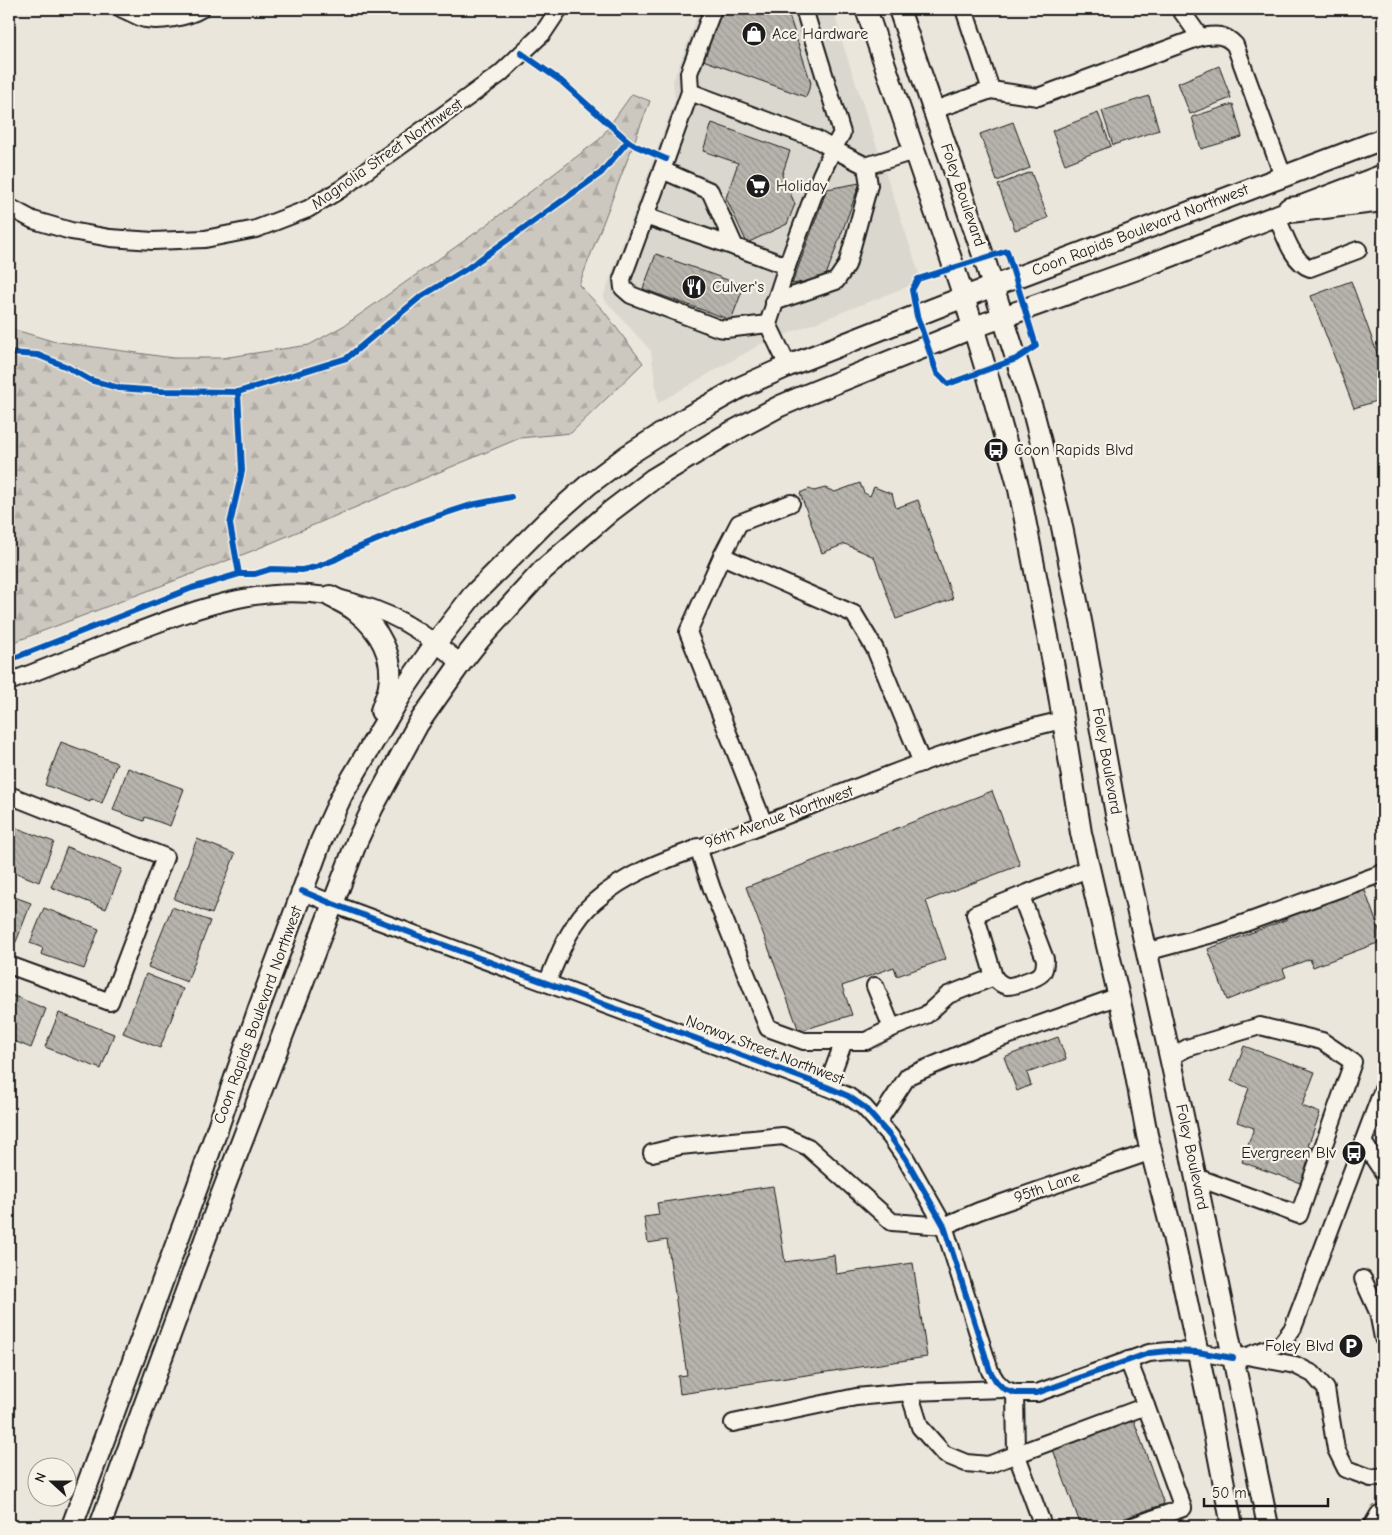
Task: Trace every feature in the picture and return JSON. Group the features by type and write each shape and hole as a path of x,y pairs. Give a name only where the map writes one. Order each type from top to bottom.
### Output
{"highway":[{"path":"1283,213 1383,199"}],"main road":[{"name":"Foley Boulevard","path":"866,9 964,298 1019,489 1057,683 1081,833 1206,1391 1232,1526"},
{"name":"Foley Boulevard","path":"899,9 993,286 1033,411 1060,516 1116,814 1196,1177 1240,1357 1268,1526"},
{"name":"Coon Rapids Boulevard Northwest","path":"72,1526 198,1185 259,1008 321,841 342,795 402,692 434,644 473,595 546,521 588,485 628,455 686,418 741,387 788,366 993,286 1383,140"},
{"name":"Coon Rapids Boulevard Northwest","path":"100,1526 221,1196 361,833 392,770 418,724 461,663 498,618 543,570 611,510 653,479 697,451 780,406 972,328 1140,268 1383,175"},
{"path":"330,596 356,611 371,625 382,640 388,653 391,670 389,686 376,726 356,770"}],"street":[{"path":"122,9 145,19 172,18 198,11"},
{"name":"Magnolia Street Northwest","path":"9,207 33,220 71,231 110,238 153,241 205,239 256,229 308,209 341,189 500,74 543,33 558,9"},
{"path":"712,9 689,73 690,92 622,279 623,288 631,295 718,328 726,329 768,324"},
{"path":"788,366 768,324 774,302 821,175 842,133 804,9"},
{"path":"964,9 991,90"},
{"path":"1180,9 1200,37"},
{"path":"934,110 991,90 1038,97 1200,37 1213,35 1227,37 1235,45 1283,176"},
{"path":"690,92 816,139 866,166 914,151"},
{"path":"774,302 836,281 846,265 869,185 866,166"},
{"path":"662,170 710,191 735,247"},
{"path":"1283,213 1297,259 1305,266 1310,268 1358,250"},
{"path":"645,216 787,266"},
{"path":"764,824 688,632 739,523 791,503"},
{"path":"722,556 854,614 875,649 922,763"},
{"path":"9,682 169,619 215,604 257,595 286,593 330,596 355,602 398,620 418,631 461,663"},
{"name":"96th Avenue Northwest","path":"547,983 563,944 575,924 592,904 612,887 635,873 698,847 764,824 922,763 1002,735 1063,720"},
{"path":"9,795 165,857 110,1002 9,965"},
{"path":"698,847 712,890 768,1028 804,1041 866,1041 892,1028 926,1015 948,995 994,977"},
{"path":"1021,896 1044,959 1045,967 1042,974 1036,978 1008,987 1000,984 994,977 975,914 1090,868"},
{"path":"1146,952 1220,932 1383,873"},
{"name":"Norway Street Northwest","path":"302,891 827,1087 848,1096 864,1107 906,1159 944,1226 990,1371 996,1381 1009,1391"},
{"path":"875,986 892,1028"},
{"path":"878,1122 908,1076 979,1046 1119,996"},
{"path":"1170,1057 1187,1048 1260,1026 1322,1041 1353,1062 1298,1215 1196,1177"},
{"path":"827,1087 844,1041"},
{"path":"1240,1357 1282,1343 1294,1328 1383,1089"},
{"path":"652,1153 680,1146 783,1136 808,1148 831,1166 892,1222 944,1226"},
{"path":"1363,1142 1383,1172"},
{"name":"95th Lane","path":"944,1226 980,1211 1152,1151"},
{"path":"1363,1279 1378,1312 1383,1338"},
{"path":"733,1423 856,1397 909,1392 1009,1391 1038,1393 1149,1353 1169,1351 1197,1352 1295,1365 1313,1374 1326,1389 1336,1449 1346,1469 1371,1478 1383,1476"},
{"path":"1128,1360 1183,1508 1133,1526"},
{"path":"1009,1391 1016,1453 1043,1526"},
{"path":"909,1392 920,1427 944,1454 966,1463 988,1465 1146,1406"},
{"path":"1372,1526 1380,1514 1383,1513"}],"shaded area":[{"path":"700,9 833,9 845,51 921,279 918,273 914,284 761,344 658,403 651,351 603,298 675,100 673,81"}],"green space":[{"path":"632,94 650,101 579,285 603,310 643,363 571,433 520,438 252,551 9,644 9,328 52,341 173,358 222,358 309,345 345,325 481,229 600,139"}],"building":[{"name":"Ace Hardware","path":"722,9 787,9 811,83 806,97 703,60"},
{"path":"1219,66 1231,98 1190,114 1178,83"},
{"path":"1149,96 1159,130 1113,145 1102,111"},
{"path":"1233,104 1242,137 1201,149 1192,117"},
{"path":"1098,113 1111,146 1065,164 1052,131"},
{"path":"1013,122 1030,168 997,181 980,134"},
{"name":"Holiday","path":"712,123 790,151 782,175 795,204 787,224 747,243 726,198 738,163 703,151"},
{"path":"1031,172 1048,218 1015,230 998,185"},
{"name":"Holiday","path":"860,183 825,278 792,284 827,189"},
{"name":"Culver's","path":"656,254 744,286 731,320 643,289"},
{"path":"1351,281 1383,369 1383,399 1354,408 1311,296"},
{"path":"860,483 864,493 870,496 874,487 892,494 896,508 918,500 953,599 896,619 874,557 845,544 822,553 800,493 809,489 814,491 825,488 835,492"},
{"path":"61,742 117,763 102,803 91,799 90,802 45,785"},
{"path":"128,768 184,789 170,826 145,817 144,821 113,810"},
{"path":"992,791 1020,865 926,901 946,959 897,976 894,967 842,986 852,1015 799,1031 746,887"},
{"path":"9,825 54,842 39,882 9,870"},
{"path":"197,839 235,854 212,914 174,899"},
{"path":"67,847 122,869 106,909 51,887"},
{"path":"1363,885 1383,941 1313,967 1310,959 1283,969 1286,977 1227,1000 1208,949 1288,919 1286,914"},
{"path":"9,895 31,903 16,942 9,940"},
{"path":"172,907 210,921 187,982 148,967"},
{"path":"44,908 99,929 84,969 41,954 43,948 30,943"},
{"path":"146,974 183,989 160,1048 123,1033"},
{"path":"9,994 46,1009 31,1048 9,1039"},
{"path":"59,1013 114,1034 101,1069 45,1047"},
{"path":"1058,1037 1066,1059 1027,1073 1031,1085 1017,1091 1004,1057"},
{"path":"1244,1046 1315,1072 1302,1106 1320,1113 1308,1146 1316,1149 1303,1184 1242,1162 1254,1128 1237,1122 1249,1088 1231,1081"},
{"path":"773,1186 785,1262 834,1255 836,1274 913,1263 927,1357 680,1394 678,1376 687,1375 667,1240 648,1243 644,1217 659,1215 657,1203"},
{"path":"1133,1418 1164,1504 1103,1526 1081,1526 1052,1447"}],"cycle path":[{"path":"521,53 561,81 628,141 666,159"},
{"path":"9,353 38,355 67,367 90,380 119,388 160,391 238,392 347,358 419,298 468,268 601,173 628,141"},
{"path":"1007,251 1036,346 1016,359 948,384 937,373 917,316 912,290 918,279 1007,251"},
{"path":"238,392 242,471 230,524 239,574"},
{"path":"9,660 192,588 239,574 255,574 271,569 302,570 316,567 422,521 471,505 511,497"},
{"path":"302,891 827,1087 848,1096 864,1107 890,1136 906,1159 944,1226 990,1371 1004,1389 1015,1393 1037,1393 1149,1353 1169,1351 1197,1352 1233,1358"}],"place":[{"name":"Ace Hardware","path":"754,34"},
{"name":"Holiday","path":"758,186"},
{"name":"Culver's","path":"694,287"},
{"name":"Coon Rapids Blvd","path":"996,450"},
{"name":"Evergreen Blv","path":"1354,1153"},
{"name":"Foley Blvd","path":"1351,1346"}]}
